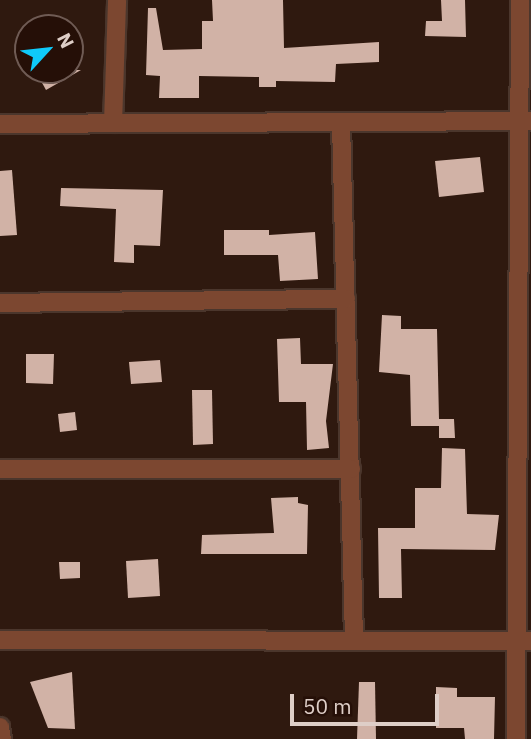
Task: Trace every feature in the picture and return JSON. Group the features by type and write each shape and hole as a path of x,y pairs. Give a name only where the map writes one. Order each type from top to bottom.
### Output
{"street":[{"path":"113,123 117,0"},
{"path":"516,739 524,641 526,299 526,121 520,0"},
{"path":"0,124 526,121"},
{"path":"341,122 354,640"},
{"path":"0,303 346,299"},
{"path":"0,469 351,469"},
{"path":"0,640 524,641"},
{"path":"0,727 2,739"}],"building":[{"path":"212,0 283,0 284,48 379,42 379,62 336,64 335,82 276,81 276,87 259,87 259,77 199,76 199,98 159,98 160,76 146,75 148,8 156,8 163,50 202,49 202,21 213,21"},
{"path":"441,0 465,0 466,37 425,36 426,21 442,21"},
{"path":"43,84 56,84 46,90"},
{"path":"480,157 484,192 439,197 435,161"},
{"path":"12,170 17,235 0,236 0,171"},
{"path":"61,188 163,190 160,246 134,245 134,263 114,262 116,209 60,206"},
{"path":"224,230 269,230 269,235 315,232 318,279 280,281 278,255 224,255"},
{"path":"382,315 401,316 401,329 437,329 439,419 454,419 455,438 439,438 439,426 411,426 410,375 379,372"},
{"path":"300,338 301,364 333,364 326,421 329,448 307,450 306,402 279,402 277,339"},
{"path":"26,354 54,354 53,384 26,383"},
{"path":"160,360 162,382 131,384 129,362"},
{"path":"192,390 212,390 213,444 193,445"},
{"path":"75,412 77,430 60,432 58,414"},
{"path":"442,448 465,449 467,514 499,515 495,550 401,549 402,598 379,598 378,528 415,528 415,488 441,488"},
{"path":"298,497 298,503 308,505 307,554 201,554 202,535 274,533 271,498"},
{"path":"158,559 160,596 128,598 126,561"},
{"path":"59,562 80,562 80,578 60,579"},
{"path":"72,672 75,729 48,728 30,682"},
{"path":"359,682 375,682 376,739 357,739"},
{"path":"436,687 457,688 457,697 495,697 494,739 465,739 464,728 436,728"}]}
